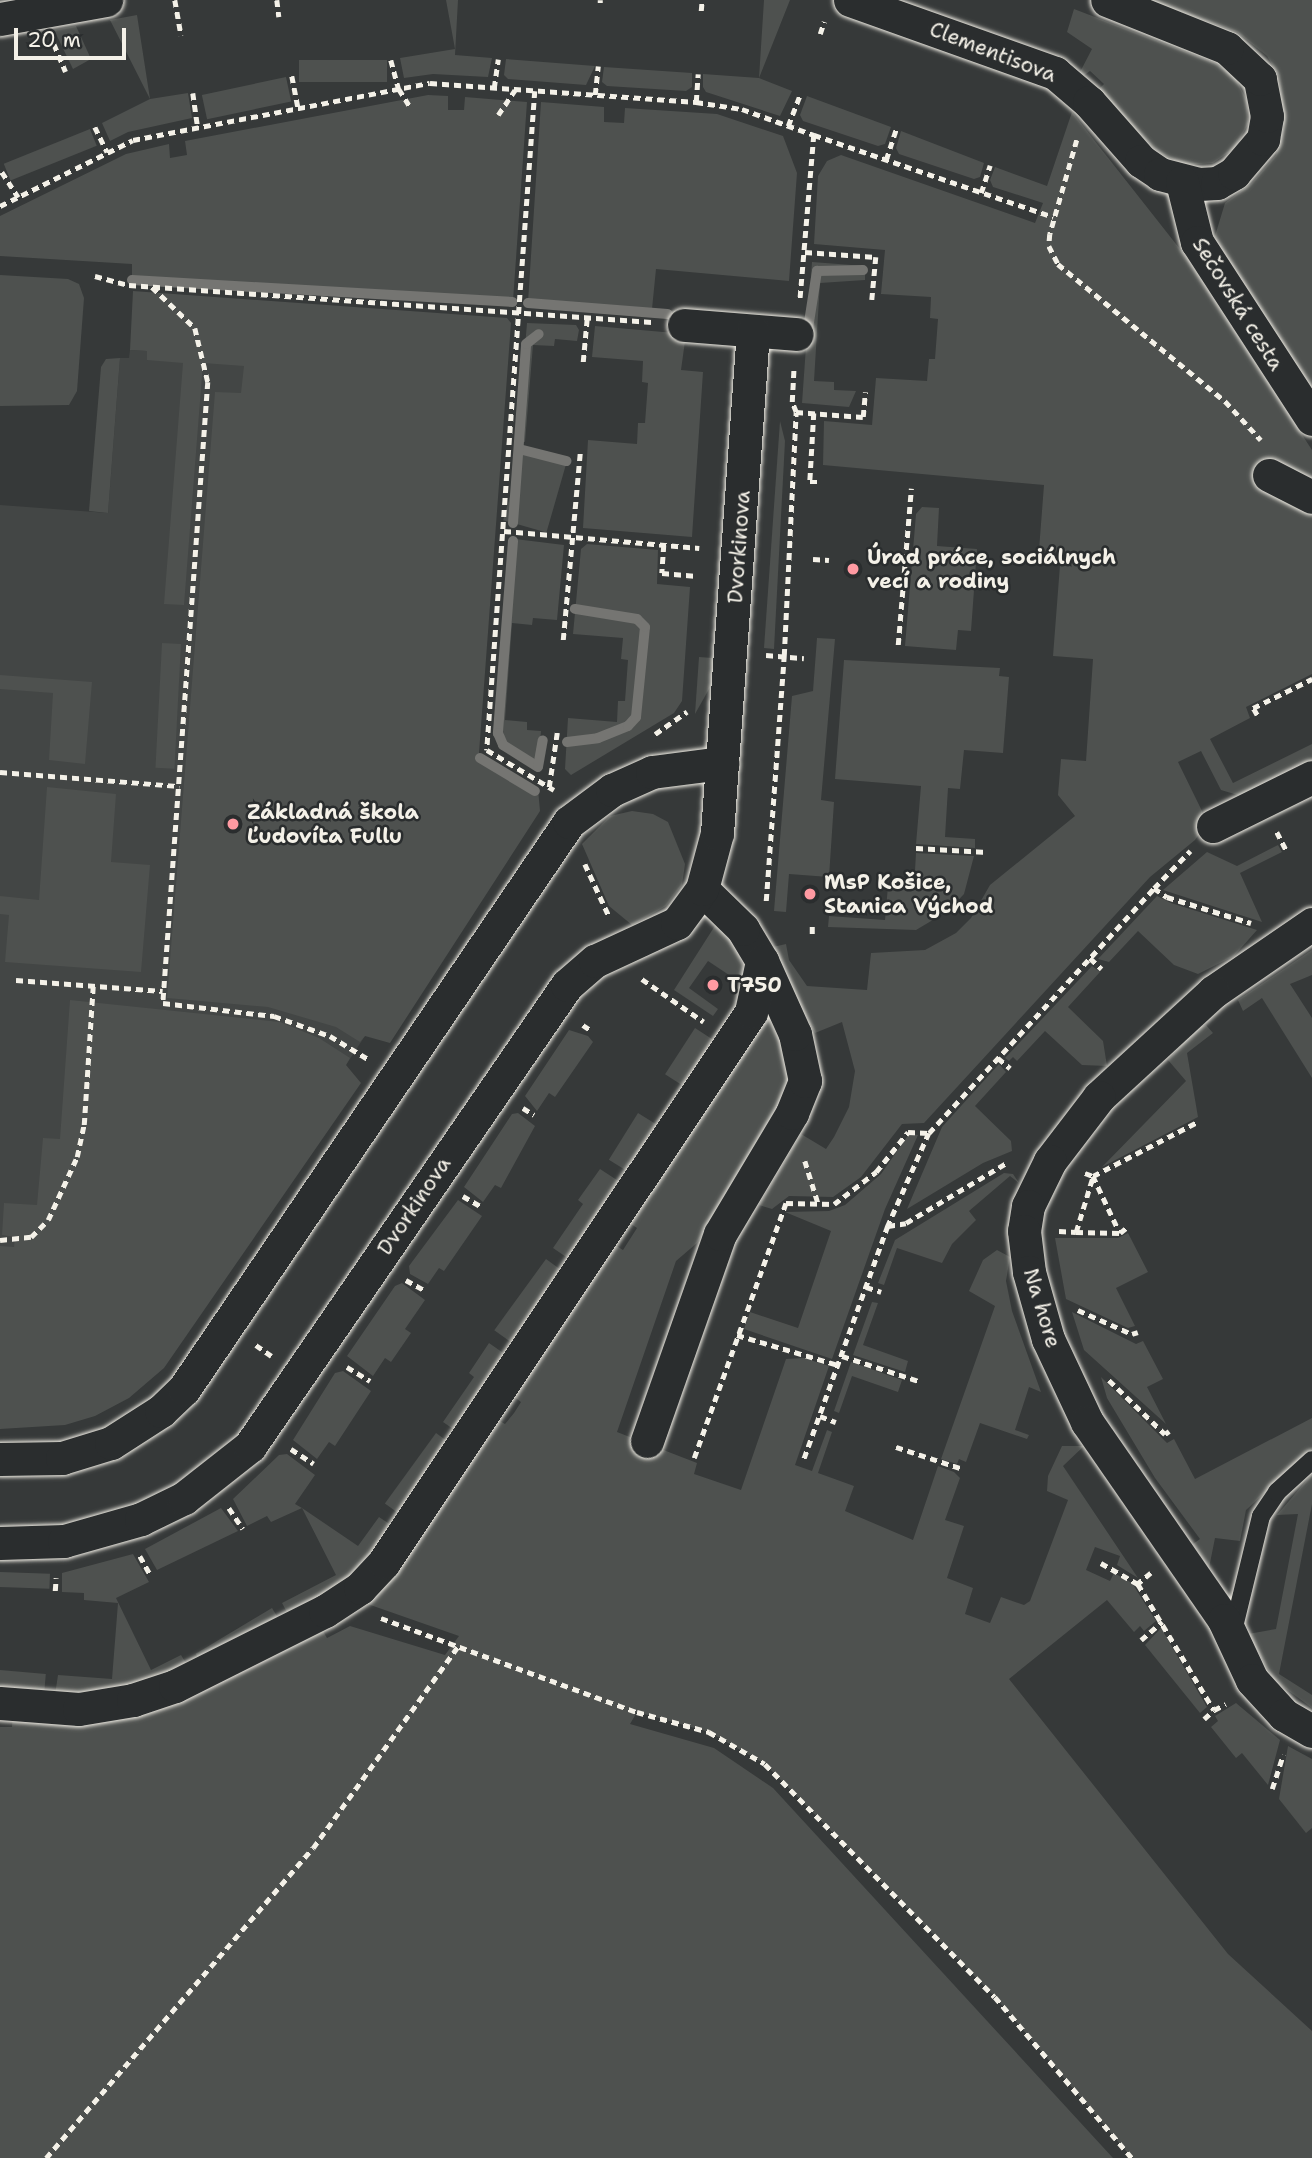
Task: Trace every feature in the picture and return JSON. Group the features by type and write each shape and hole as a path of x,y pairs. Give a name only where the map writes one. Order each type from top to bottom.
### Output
{"street":[{"path":"26,11 106,0"},
{"name":"Clementisova","path":"850,0 1040,66 1089,102 1141,161 1182,182 1217,183 1251,158 1262,139 1267,116 1261,79 1227,48 1107,0"},
{"name":"Sečovská cesta","path":"1182,182 1197,242 1312,419"},
{"path":"670,324 797,334"},
{"name":"Dvorkinova","path":"0,1543 64,1541 129,1524 184,1498 250,1446 567,985 595,961 677,923 702,890 717,833 753,331"},
{"path":"1276,478 1312,497"},
{"path":"0,1459 62,1458 111,1443 161,1411 184,1389 569,822 612,790 652,772 722,763"},
{"path":"1213,826 1312,777"},
{"path":"647,1441 720,1234 792,1113 806,1082 795,1034 762,961 733,917 702,890"},
{"name":"Na hore","path":"1301,930 1213,992 1099,1097 1050,1161 1028,1206 1024,1231 1029,1272 1048,1339 1087,1422 1232,1634 1252,1679 1267,1699 1312,1731"},
{"path":"0,1703 79,1709 133,1700 175,1686 340,1601 384,1562 751,1012 762,961"}],"lane":[{"path":"1232,1634 1261,1516 1277,1492 1312,1460"}],"path":[{"path":"175,0 181,35"},
{"path":"277,0 279,18"},
{"path":"701,10 702,0"},
{"path":"494,88 498,59"},
{"path":"391,60 399,89 411,108"},
{"path":"595,95 598,66"},
{"path":"696,102 698,74"},
{"path":"292,76 298,108"},
{"path":"0,206 133,140 430,83 696,102 742,109 1052,217"},
{"path":"498,115 515,89"},
{"path":"535,91 487,750 559,793"},
{"path":"193,93 198,127"},
{"path":"788,126 800,94"},
{"path":"1089,102 1052,217 1049,246 1058,264 1225,401 1264,443 1276,478"},
{"path":"94,127 107,152"},
{"path":"886,160 896,130"},
{"path":"762,961 796,412 792,402 814,135"},
{"path":"981,193 990,165"},
{"path":"2,172 18,197"},
{"path":"805,252 876,257 872,300"},
{"path":"95,276 152,287 670,324"},
{"path":"152,287 195,328 208,382 163,1003 274,1016 309,1026 355,1050"},
{"path":"583,362 587,318"},
{"path":"796,412 863,416 865,391"},
{"path":"814,413 810,482 818,482"},
{"path":"563,640 580,453"},
{"path":"898,645 911,489"},
{"path":"504,531 699,548"},
{"path":"698,557 700,534"},
{"path":"664,545 662,573 697,576"},
{"path":"813,559 829,560"},
{"path":"696,589 698,567"},
{"path":"182,625 190,626"},
{"path":"1257,715 1253,708 1312,679"},
{"path":"652,736 687,715 688,702"},
{"path":"549,787 557,733"},
{"path":"0,772 179,786"},
{"path":"803,1462 888,1226 929,1133 1213,826"},
{"path":"916,848 987,852"},
{"path":"584,862 601,900"},
{"path":"1154,888 1167,897 1301,930"},
{"path":"812,925 812,934"},
{"path":"1090,958 1102,969"},
{"path":"634,973 674,1002"},
{"path":"16,980 163,991"},
{"path":"0,1240 31,1237 48,1220 77,1157 84,1125 93,986"},
{"path":"998,1058 1010,1068"},
{"path":"1076,1232 1093,1176 1199,1121"},
{"path":"694,1458 786,1203 834,1204 876,1172 908,1132 929,1133"},
{"path":"888,1226 906,1223 1000,1165 1050,1161 1093,1176 1120,1233"},
{"path":"1024,1231 1120,1233 1126,1228"},
{"path":"866,1287 881,1292"},
{"path":"1071,1307 1132,1334 1138,1332"},
{"path":"737,1335 838,1365"},
{"path":"842,1356 919,1381"},
{"path":"337,1360 370,1381"},
{"path":"1103,1374 1165,1434 1170,1431"},
{"path":"820,1416 836,1422"},
{"path":"282,1443 314,1464"},
{"path":"896,1447 963,1469"},
{"path":"223,1498 243,1529"},
{"path":"135,1546 150,1574"},
{"path":"1101,1563 1138,1584"},
{"path":"340,1601 637,1712 709,1732 765,1764 996,1997 1132,2158"},
{"path":"1141,1640 1162,1622"},
{"path":"46,2158 313,1848 458,1646"},
{"path":"1204,1719 1214,1710"},
{"path":"1272,1789 1277,1785 1283,1750"}],"shaded area":[{"path":"446,0 458,0 455,55 492,58 488,77 433,74 404,78 400,58 455,49"},
{"path":"764,0 790,0 759,78"},
{"path":"1149,0 1312,0 1312,393 1219,254 1215,236 1225,203 1251,184 1276,155 1284,127 1279,76 1267,56 1237,32"},
{"path":"1074,9 1215,63 1235,77 1247,101 1248,124 1235,148 1213,163 1185,165 1158,152 1097,91 1104,84 1090,71 1083,76 1080,72 1092,49 1067,32"},
{"path":"137,15 150,99 110,20"},
{"path":"76,26 91,59 73,69 54,30"},
{"path":"506,59 595,66 586,85 508,79 504,75"},
{"path":"299,60 387,60 387,82 299,82"},
{"path":"604,67 692,73 692,87 686,91 607,86 602,82"},
{"path":"703,74 759,78 792,91 780,116 706,92 703,87"},
{"path":"286,77 291,101 207,119 202,95"},
{"path":"188,93 192,118 128,132 110,141 102,123 150,99"},
{"path":"428,95 448,96 448,110 464,110 465,97 527,102 513,301 132,278 132,264 0,256 0,216 126,154 169,144 170,158 187,155 185,141"},
{"path":"807,96 891,127 885,144 878,146 803,121 800,115"},
{"path":"541,102 604,107 604,122 624,123 625,108 717,114 783,136 797,173 789,281 656,269 652,309 677,311 677,317 528,302"},
{"path":"1072,112 1187,258 1312,450 1312,486 1298,500 1312,514 1312,674 1246,707 1250,718 1210,739 1233,783 1312,744 1312,760 1241,796 1221,790 1201,751 1178,762 1202,811 1202,830 1195,840 1150,877 924,1123 902,1124 861,1177 833,1197 789,1196 772,1209 759,1205 801,1134 826,1149 834,1137 849,1107 855,1071 842,1022 815,1033 771,952 773,947 786,944 789,960 807,986 867,990 871,953 925,950 956,933 971,918 990,885 1075,816 1058,795 1061,759 1086,761 1093,659 1053,656 1061,552 1039,550 1044,485 823,465 824,421 872,425 876,378 927,381 929,359 935,359 938,319 930,318 931,297 881,294 885,250 814,244 818,176 827,161 841,155 1035,223 1043,203 993,187 990,180 995,167 1047,186"},
{"path":"90,129 97,146 11,181 4,164"},
{"path":"901,131 984,163 980,177 974,179 899,154 896,148"},
{"path":"812,262 865,266 865,280 820,283 814,381 834,382 834,390 856,391 849,407 802,403"},
{"path":"0,275 68,279 79,284 84,298 77,391 69,405 0,406"},
{"path":"133,291 507,318 511,323 479,753 538,789 540,811 390,1043 365,1036 360,1042 336,1027 268,1007 167,998 215,392 241,393 244,366 203,363 184,605 164,604 183,363 147,360 147,351 130,350"},
{"name":"Základná škola Ľudovíta Fullu","path":"507,318 457,895 346,1065 0,1408 0,505 108,513 120,358 129,358 130,350 148,351 147,359"},
{"path":"527,323 576,325 579,330 577,341 555,339 554,346 533,345 525,442 517,441"},
{"path":"595,326 686,334 681,370 703,372 692,537 583,528 588,440 637,444 638,423 645,423 648,383 642,382 643,361 592,357"},
{"path":"120,358 108,513 89,511 101,367 106,359"},
{"path":"780,421 785,441 774,649 764,648"},
{"path":"523,451 566,463 546,533 503,520"},
{"path":"922,507 939,508 937,546 977,549 971,631 958,630 956,650 905,646 916,514"},
{"path":"515,539 564,545 557,620 533,618 532,625 512,623 505,720 527,722 527,730 541,731 538,764 506,744 501,723"},
{"path":"587,544 658,550 657,584 690,587 682,701 674,713 571,775 565,769 568,718 617,722 618,701 625,701 628,660 621,659 623,638 573,634 581,549"},
{"path":"817,638 835,639 821,800 834,802 829,877 789,874 786,912 774,911 792,696 813,691"},
{"path":"162,643 181,644 174,769 155,768"},
{"path":"699,657 726,659 695,714"},
{"path":"844,660 1000,668 999,676 1009,677 1003,753 964,750 960,789 948,788 945,837 975,839 975,848 916,844 921,786 835,779"},
{"path":"0,675 92,682 85,764 49,760 53,693 0,689"},
{"path":"47,787 116,794 111,862 150,865 141,972 5,962 9,915 0,914 0,896 39,900"},
{"path":"632,811 653,814 668,822 685,864 682,885 666,906 632,925 609,906 582,844 610,816"},
{"path":"1278,845 1282,852 1240,873 1262,922 1163,890 1207,852 1237,866"},
{"path":"916,853 974,856 964,894 948,911 916,930 828,927 829,916 885,920 888,886 914,888"},
{"path":"1157,896 1171,903 1257,930 1234,956 1198,974 1174,965 1138,931 1109,962 1098,959"},
{"path":"718,921 733,938 746,975 738,981 708,961 689,988 718,1009 713,1016 674,990"},
{"path":"1312,950 1312,975 1290,984 1312,1018 1312,1078 1262,998 1243,1011 1238,1000"},
{"path":"1092,966 1100,972 1068,1007 1103,1041 1107,1066 1082,1065 1045,1031 1017,1061 1013,1057 1009,1061 1005,1058"},
{"path":"70,1000 280,1022 319,1038 350,1058 346,1065 361,1083 164,1368 129,1398 95,1416 65,1425 0,1429 0,1246 14,1247 15,1237 2,1235 4,1203 37,1205 43,1138 60,1139"},
{"path":"764,1009 784,1049 789,1087 697,1243 676,1261 617,1432 697,1463 694,1474 741,1490 786,1359 804,1358 829,1366 795,1465 812,1471 827,1430 832,1432 818,1473 854,1486 845,1511 913,1540 938,1466 954,1472 960,1478 945,1520 964,1526 947,1578 973,1588 965,1614 990,1623 1001,1597 1024,1605 1030,1601 1068,1500 1047,1491 1048,1476 1062,1446 1084,1446 1063,1466 1138,1578 1117,1565 1120,1556 1095,1547 1086,1570 1110,1581 1114,1573 1132,1583 1156,1621 1144,1631 1140,1626 1134,1632 1107,1600 1009,1679 1228,1954 1312,2031 1312,2158 1132,2158 995,1997 765,1764 709,1732 637,1712 630,1724 714,1748 773,1788 1113,2158 0,2158 0,1727 12,1727 13,1713 77,1718 320,1626 327,1638 350,1626 445,1655 459,1636 359,1601 494,1418 505,1424 514,1413 521,1402 509,1393 610,1242 623,1250 637,1228 625,1220"},
{"path":"1206,1025 1213,1033 1187,1053 1198,1117 1102,1167 1186,1081 1168,1060 1197,1028"},
{"path":"695,1028 718,1043 688,1089 665,1074"},
{"path":"569,1030 588,1036 593,1042 555,1097 549,1093 537,1111 525,1096"},
{"path":"999,1064 1006,1072 975,1106 1011,1141 1012,1151 983,1163 907,1209 942,1127"},
{"path":"518,1113 535,1126 501,1188 495,1185 483,1202 464,1187 512,1114"},
{"path":"638,1113 662,1128 633,1174 609,1160"},
{"path":"909,1134 918,1135 885,1209 832,1359 744,1329 750,1312 798,1328 831,1231 785,1212 829,1211 845,1205 881,1174"},
{"path":"600,1169 623,1184 572,1261 553,1248 583,1204 578,1200"},
{"path":"1004,1173 1013,1174 1019,1183 1010,1176 969,1211 976,1220 952,1244 942,1263 897,1248 884,1285 878,1283 895,1240"},
{"path":"458,1200 482,1216 444,1271 439,1268 428,1284 410,1274 409,1266"},
{"path":"1128,1233 1148,1272 1116,1288 1135,1326 1128,1328 1066,1299 1055,1238 1118,1238"},
{"path":"997,1250 1010,1257 1006,1281 1012,1311 1041,1392 1029,1387 1015,1430 1029,1435 1027,1439 980,1423 966,1462 959,1459 957,1464 941,1459 995,1306 969,1291 983,1260"},
{"path":"546,1259 565,1273 514,1344 494,1330"},
{"path":"402,1283 425,1300 405,1329 411,1333 391,1362 385,1358 373,1376 347,1356 395,1286"},
{"path":"872,1302 878,1303 863,1345 908,1361 905,1372 853,1355"},
{"path":"1072,1312 1136,1344 1143,1341 1163,1379 1147,1387 1166,1424 1084,1350"},
{"path":"489,1343 509,1357 459,1433 443,1422 474,1377 469,1373"},
{"path":"851,1362 902,1380 898,1392 852,1376 839,1413 834,1411"},
{"path":"343,1371 371,1391 335,1446 329,1442 317,1459 293,1440 335,1373"},
{"path":"1101,1377 1167,1443 1174,1439 1195,1479 1312,1418 1312,1449 1246,1510 1240,1541 1215,1538 1209,1568 1193,1544 1200,1539 1155,1478 1107,1398"},
{"path":"436,1433 451,1444 400,1515 385,1503"},
{"path":"287,1454 315,1475 295,1504 302,1508 271,1522 267,1516 247,1526 233,1499 279,1455"},
{"path":"1312,1474 1312,1504 1279,1674 1312,1695 1312,1708 1274,1680 1248,1634 1276,1629 1298,1514 1277,1515"},
{"path":"221,1508 238,1531 157,1570 145,1549"},
{"path":"302,1508 358,1546 379,1517 394,1527 359,1575 290,1618 282,1603 336,1575"},
{"path":"133,1554 149,1582 116,1598 151,1670 181,1655 190,1670 130,1692 55,1695 58,1675 112,1679 118,1603 84,1600 84,1593 62,1592 62,1573"},
{"path":"0,1572 50,1574 49,1589 0,1587"},
{"path":"272,1608 281,1623 204,1668 196,1654"},
{"path":"1161,1628 1207,1707 1200,1713 1145,1645"},
{"path":"0,1670 46,1674 44,1696 0,1692"},
{"path":"1236,1703 1280,1740 1268,1785 1242,1753 1236,1758 1211,1727 1218,1721 1215,1716"},
{"path":"1288,1746 1312,1759 1312,1828 1306,1833 1279,1799"}],"waterway":[{"path":"807,335 817,271 863,270"},
{"path":"132,280 512,302"},
{"path":"528,303 668,314"},
{"path":"513,523 526,344 539,334"},
{"path":"519,449 566,461"},
{"path":"513,541 498,733 503,745 538,767 543,740"},
{"path":"567,742 598,738 628,726 636,717 645,627 637,619 575,609"},
{"path":"480,758 535,791"}],"place":[{"name":"Úrad práce, sociálnych vecí a rodiny","path":"853,569"},
{"name":"Základná škola Ľudovíta Fullu","path":"233,824"},
{"name":"MsP Košice, Stanica Východ","path":"810,894"},
{"name":"T750","path":"713,985"}]}
